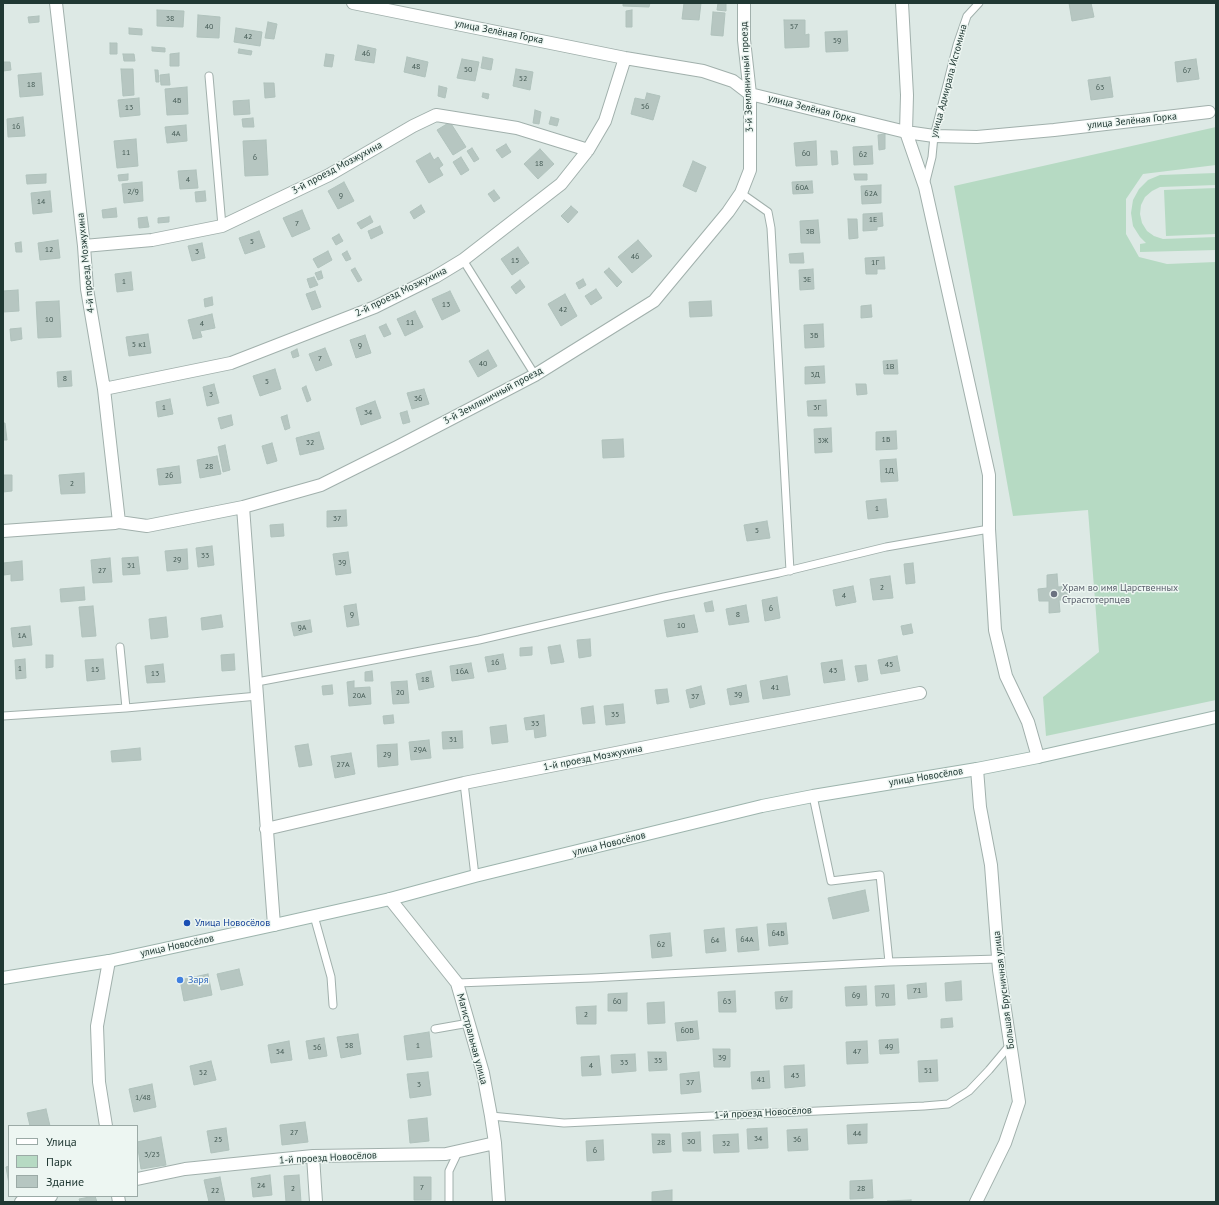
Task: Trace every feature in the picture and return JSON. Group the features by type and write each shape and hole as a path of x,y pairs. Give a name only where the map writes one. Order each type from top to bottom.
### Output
{"street":[{"name":"4-й проезд Мозжухина","path":"56,3 84,246 87,289 104,389 119,522"},
{"name":"улица Зелёная Горка","path":"353,3 625,58 703,71 733,81 750,94 906,132 934,136 977,137 1209,112"},
{"name":"3-й Земляничный проезд","path":"3,531 119,522 147,526 244,507 321,485 535,375 654,301 728,212 741,193 750,170 750,94 744,40 744,3"},
{"path":"902,3 907,95 906,132 925,187 989,475 989,529 995,630 1006,676 1028,722 1038,757"},
{"name":"2-й проезд Мозжухина","path":"104,389 231,363 375,307 435,277 463,260 561,184 588,150 605,121 625,58"},
{"name":"3-й проезд Мозжухина","path":"84,246 152,240 222,226 329,175 436,115 516,128 588,150"},
{"path":"244,507 274,925"},
{"name":"1-й проезд Мозжухина","path":"266,829 464,783 920,693"},
{"name":"улица Новосёлов","path":"3,978 109,961 390,899 475,876 762,806 813,796 977,769 1216,718"},
{"name":"Большая Брусничная улица","path":"976,1202 1005,1143 1019,1102 999,959 991,865 980,807 977,769"},
{"name":"Магистральная улица","path":"390,899 457,983 483,1073 495,1143 499,1202"},
{"path":"106,1125 99,1082 97,1026 109,961"},
{"name":"1-й проезд Новосёлов","path":"138,1179 185,1169 313,1156 446,1154 495,1143"},
{"path":"313,1156 316,1202"},
{"path":"21,1202 46,1197"}],"lane":[{"name":"улица Адмирала Истомина","path":"925,187 932,157 934,136 957,45 967,16 979,3"},
{"path":"209,76 222,226"},
{"path":"741,193 768,212 771,228 790,571"},
{"path":"463,260 535,375"},
{"path":"257,682 479,640 591,613 790,571 886,548 989,529"},
{"path":"120,647 126,708"},
{"path":"3,716 126,708 258,696"},
{"path":"464,783 475,876"},
{"path":"813,796 831,881 880,875 889,962"},
{"path":"314,916 331,977 333,1005"},
{"path":"457,983 592,978 889,962 999,959"},
{"path":"435,1029 469,1023"},
{"name":"1-й проезд Новосёлов","path":"491,1116 564,1123 948,1104 969,1091 1010,1045"},
{"path":"449,1202 449,1172 459,1150"}],"green space":[{"path":"1216,127 1216,165 1143,174 1126,199 1126,234 1139,257 1167,264 1216,262 1216,700 1046,736 1043,697 1099,652 1088,510 1013,516 954,186"},
{"path":"1216,173 1216,185 1160,187 1152,191 1145,197 1141,205 1140,214 1142,223 1147,231 1154,236 1163,239 1216,237 1216,250 1140,252 1140,244 1146,243 1133,226 1131,213 1133,200 1139,189 1148,180 1160,175"},
{"path":"1216,188 1216,234 1166,236 1164,190"}],"building":[{"path":"623,3 650,3 649,7 623,6"},
{"path":"684,3 701,3 699,20 682,19"},
{"path":"718,3 726,3 726,11 717,10"},
{"path":"1069,3 1091,3 1094,17 1072,21"},
{"path":"157,10 184,11 183,27 157,26"},
{"path":"632,10 632,27 626,27 626,11"},
{"path":"713,12 725,13 723,36 711,35"},
{"path":"198,15 220,17 219,38 197,37"},
{"path":"39,16 39,22 29,23 28,17"},
{"path":"784,20 805,20 805,35 809,34 809,47 785,48"},
{"path":"268,22 277,24 274,39 265,38"},
{"path":"129,28 142,29 142,35 129,34"},
{"path":"236,28 262,32 260,46 234,42"},
{"path":"847,31 848,51 826,52 825,32"},
{"path":"110,43 117,43 117,54 110,54"},
{"path":"358,45 376,49 374,63 355,60"},
{"path":"152,47 165,48 165,52 152,51"},
{"path":"239,49 252,51 251,55 238,53"},
{"path":"179,53 179,66 170,66 170,54"},
{"path":"123,54 134,54 135,61 124,61"},
{"path":"326,54 334,55 332,67 324,66"},
{"path":"407,57 428,62 425,77 404,72"},
{"path":"483,57 493,59 491,70 481,68"},
{"path":"462,59 479,62 475,81 457,78"},
{"path":"1196,59 1199,79 1177,82 1175,62"},
{"path":"3,62 10,62 11,70 3,71"},
{"path":"121,69 133,69 134,95 123,96"},
{"path":"516,69 533,72 530,90 513,86"},
{"path":"155,70 158,70 159,82 156,82"},
{"path":"41,73 43,95 20,97 18,75"},
{"path":"169,74 170,85 161,85 160,75"},
{"path":"1110,77 1113,97 1091,100 1088,80"},
{"path":"264,83 274,83 275,97 265,98"},
{"path":"439,86 447,88 445,98 438,96"},
{"path":"187,87 188,114 167,115 165,89"},
{"path":"483,93 489,94 488,99 482,97"},
{"path":"647,93 660,96 653,120 631,114 635,98 645,100"},
{"path":"139,98 140,115 120,117 118,100"},
{"path":"249,100 250,114 234,115 233,101"},
{"path":"535,110 541,112 539,124 533,123"},
{"path":"23,117 25,136 8,137 7,119"},
{"path":"551,117 559,119 557,126 549,124"},
{"path":"253,118 254,127 243,127 242,119"},
{"path":"450,122 466,147 453,155 437,130"},
{"path":"186,125 187,141 167,143 165,127"},
{"path":"885,134 885,149 879,150 878,135"},
{"path":"136,139 138,166 117,168 114,141"},
{"path":"266,140 268,175 245,176 243,141"},
{"path":"816,141 817,165 796,166 794,143"},
{"path":"506,144 511,152 502,158 496,150"},
{"path":"872,146 873,164 854,165 853,147"},
{"path":"472,148 479,159 474,162 467,151"},
{"path":"540,149 554,164 538,179 524,164"},
{"path":"831,151 837,151 838,164 832,165"},
{"path":"430,153 434,160 438,157 443,165 439,168 443,175 429,183 416,161"},
{"path":"461,157 469,170 461,175 453,162"},
{"path":"693,161 706,167 696,192 683,186"},
{"path":"196,170 198,188 180,189 178,171"},
{"path":"46,174 46,183 27,184 26,175"},
{"path":"128,174 128,180 119,181 118,175"},
{"path":"854,174 867,174 867,180 855,180"},
{"path":"812,181 813,193 793,194 792,182"},
{"path":"142,182 143,201 124,203 122,184"},
{"path":"344,182 354,201 338,209 328,191"},
{"path":"881,185 881,203 862,204 861,186"},
{"path":"494,190 500,198 494,202 488,194"},
{"path":"50,191 52,212 33,214 31,193"},
{"path":"205,191 206,201 196,202 195,192"},
{"path":"421,205 425,212 414,219 410,212"},
{"path":"571,206 578,212 568,223 561,216"},
{"path":"116,208 117,217 103,218 102,210"},
{"path":"302,210 310,229 292,237 283,218"},
{"path":"882,213 883,226 877,227 877,230 863,231 863,214"},
{"path":"370,216 373,222 361,229 357,223"},
{"path":"147,217 149,227 139,228 138,218"},
{"path":"169,217 169,222 158,223 158,218"},
{"path":"848,219 857,219 858,238 849,239"},
{"path":"818,220 820,243 801,243 800,221"},
{"path":"380,226 383,233 371,239 368,231"},
{"path":"259,231 265,247 245,254 239,238"},
{"path":"339,234 343,241 336,245 332,238"},
{"path":"58,240 60,258 40,260 38,243"},
{"path":"638,240 652,256 632,273 618,257"},
{"path":"21,242 22,252 16,252 15,243"},
{"path":"202,243 205,258 192,261 188,246"},
{"path":"518,247 529,263 512,275 501,259"},
{"path":"328,251 332,260 318,268 313,259"},
{"path":"347,251 351,259 346,261 342,254"},
{"path":"803,253 804,263 790,263 789,254"},
{"path":"884,257 885,269 877,269 877,274 866,274 865,258"},
{"path":"355,268 362,280 358,282 351,270"},
{"path":"609,268 622,282 617,287 604,272"},
{"path":"813,269 814,289 800,290 799,270"},
{"path":"321,271 323,278 318,280 315,273"},
{"path":"131,272 133,290 117,292 115,274"},
{"path":"314,277 318,285 310,288 307,279"},
{"path":"583,279 586,285 579,289 576,283"},
{"path":"520,280 525,287 516,294 511,287"},
{"path":"596,289 602,298 591,305 585,296"},
{"path":"18,290 19,311 3,312 3,291"},
{"path":"315,291 321,307 312,310 306,294"},
{"path":"450,291 460,311 442,320 432,299"},
{"path":"565,294 577,316 561,326 548,304"},
{"path":"212,297 213,305 205,307 204,299"},
{"path":"59,301 61,337 38,338 36,302"},
{"path":"711,301 712,316 690,317 689,302"},
{"path":"871,305 872,317 861,318 861,306"},
{"path":"415,311 423,327 405,336 397,319"},
{"path":"212,314 215,328 200,331 202,337 193,339 188,320"},
{"path":"386,324 391,334 384,337 379,327"},
{"path":"823,324 824,347 805,348 804,325"},
{"path":"21,328 22,339 11,341 10,329"},
{"path":"148,334 151,353 129,356 126,337"},
{"path":"365,335 371,353 356,358 350,340"},
{"path":"325,348 332,365 316,371 309,354"},
{"path":"297,349 299,356 293,358 291,352"},
{"path":"488,350 497,366 478,377 469,361"},
{"path":"897,360 898,374 884,374 883,361"},
{"path":"824,366 825,383 805,384 805,367"},
{"path":"275,369 281,389 260,396 253,376"},
{"path":"71,371 72,386 58,387 57,372"},
{"path":"214,384 219,403 207,406 203,387"},
{"path":"856,384 866,384 867,394 857,395"},
{"path":"306,386 311,400 307,402 302,388"},
{"path":"424,389 429,404 412,409 407,393"},
{"path":"170,399 173,414 158,417 156,402"},
{"path":"826,400 827,416 808,416 807,401"},
{"path":"375,401 381,418 361,425 356,408"},
{"path":"407,411 410,422 403,424 400,413"},
{"path":"231,415 233,425 221,429 218,418"},
{"path":"287,415 290,428 285,430 281,417"},
{"path":"3,423 5,423 7,440 3,440"},
{"path":"831,428 832,452 815,453 814,429"},
{"path":"896,431 897,449 876,450 876,432"},
{"path":"319,432 324,449 300,455 296,438"},
{"path":"623,439 624,457 603,458 602,440"},
{"path":"272,443 277,461 267,464 262,446"},
{"path":"225,445 230,470 223,472 218,447"},
{"path":"217,456 221,474 200,478 197,460"},
{"path":"896,459 898,481 881,482 880,460"},
{"path":"179,466 181,483 159,485 157,469"},
{"path":"84,473 85,493 61,494 59,475"},
{"path":"3,475 12,475 12,491 3,492"},
{"path":"886,499 888,517 868,519 866,501"},
{"path":"346,510 347,526 327,527 327,511"},
{"path":"767,521 770,538 747,541 744,525"},
{"path":"283,524 284,536 271,537 270,525"},
{"path":"212,546 214,565 198,567 196,548"},
{"path":"187,549 188,569 167,571 165,551"},
{"path":"348,552 351,573 336,575 333,554"},
{"path":"138,557 140,574 123,575 122,558"},
{"path":"110,558 112,582 93,583 91,560"},
{"path":"22,561 23,580 11,581 11,574 4,575 3,563"},
{"path":"913,563 915,583 906,584 904,564"},
{"name":"Храм во имя Царственных Страстотерпцев","path":"1057,574 1058,587 1068,586 1069,600 1059,600 1060,612 1049,613 1049,601 1039,601 1038,589 1047,588 1047,575"},
{"path":"890,576 893,598 873,600 870,579"},
{"path":"853,586 856,602 836,606 833,590"},
{"path":"84,587 85,600 61,602 60,589"},
{"path":"777,597 780,618 765,621 762,600"},
{"path":"712,601 714,611 706,612 704,603"},
{"path":"356,604 359,625 347,627 344,606"},
{"path":"746,605 749,622 729,625 726,609"},
{"path":"93,606 96,636 82,637 79,607"},
{"path":"221,615 223,627 202,630 201,618"},
{"path":"694,615 698,632 667,637 664,620"},
{"path":"166,617 168,637 151,639 149,619"},
{"path":"310,620 312,632 294,636 291,623"},
{"path":"911,624 913,633 903,635 901,626"},
{"path":"30,626 32,645 13,647 11,628"},
{"path":"590,639 591,656 579,658 577,640"},
{"path":"560,645 564,662 551,664 548,647"},
{"path":"532,647 532,655 520,656 520,648"},
{"path":"234,654 235,670 222,671 221,655"},
{"path":"503,654 506,669 488,672 485,657"},
{"path":"46,655 53,655 53,667 46,668"},
{"path":"897,656 900,671 881,674 878,660"},
{"path":"25,659 26,678 16,679 15,660"},
{"path":"103,659 105,679 87,681 85,660"},
{"path":"842,660 845,680 824,683 821,663"},
{"path":"471,663 474,678 452,681 450,666"},
{"path":"163,664 165,682 147,683 145,666"},
{"path":"866,665 868,680 858,682 855,666"},
{"path":"372,671 373,681 365,681 365,672"},
{"path":"431,671 434,687 419,690 416,674"},
{"path":"787,676 790,695 763,699 760,681"},
{"path":"354,681 354,688 370,687 371,704 349,706 347,682"},
{"path":"407,681 409,703 393,704 391,682"},
{"path":"332,685 333,694 323,695 322,686"},
{"path":"746,685 749,702 730,705 727,689"},
{"path":"701,686 705,704 690,708 686,690"},
{"path":"667,689 669,702 657,704 655,690"},
{"path":"623,704 625,723 606,725 604,706"},
{"path":"593,706 595,723 583,724 581,708"},
{"path":"393,715 394,723 384,724 383,716"},
{"path":"544,715 546,736 535,738 534,729 526,730 524,718"},
{"path":"506,725 508,742 492,744 490,727"},
{"path":"462,731 463,748 443,749 442,732"},
{"path":"429,740 431,758 411,760 409,742"},
{"path":"308,744 312,765 299,767 295,746"},
{"path":"397,744 398,765 378,767 377,745"},
{"path":"140,748 141,760 112,762 111,751"},
{"path":"351,753 355,774 335,778 331,756"},
{"path":"865,890 869,911 833,919 828,898"},
{"path":"786,923 788,944 769,946 767,924"},
{"path":"757,927 759,950 738,952 736,929"},
{"path":"724,928 726,951 706,953 704,930"},
{"path":"670,933 672,956 652,958 650,935"},
{"path":"239,969 243,985 221,990 217,974"},
{"path":"208,974 212,995 184,1001 180,980"},
{"path":"961,981 962,1000 946,1001 945,983"},
{"path":"926,983 927,997 908,999 907,985"},
{"path":"894,985 895,1005 876,1006 875,986"},
{"path":"866,986 867,1005 846,1006 845,987"},
{"path":"735,991 736,1012 719,1012 718,992"},
{"path":"792,991 792,1008 776,1009 775,992"},
{"path":"627,993 627,1011 608,1011 608,994"},
{"path":"664,1002 665,1023 648,1024 647,1003"},
{"path":"596,1006 596,1024 577,1024 576,1007"},
{"path":"952,1018 953,1027 941,1028 941,1019"},
{"path":"697,1021 699,1039 677,1041 675,1023"},
{"path":"429,1032 432,1057 407,1060 404,1036"},
{"path":"358,1034 361,1054 341,1058 337,1037"},
{"path":"324,1038 327,1056 309,1059 306,1041"},
{"path":"898,1039 899,1053 880,1054 879,1040"},
{"path":"289,1041 292,1060 271,1063 268,1045"},
{"path":"867,1041 868,1063 847,1064 846,1042"},
{"path":"713,1049 730,1049 730,1067 714,1067"},
{"path":"648,1052 666,1052 667,1070 649,1071"},
{"path":"635,1054 636,1071 612,1073 611,1055"},
{"path":"599,1056 601,1075 582,1076 581,1057"},
{"path":"937,1060 938,1081 919,1082 918,1061"},
{"path":"211,1061 216,1080 194,1085 190,1066"},
{"path":"804,1065 805,1086 785,1088 784,1066"},
{"path":"769,1071 770,1088 752,1089 751,1072"},
{"path":"428,1072 431,1095 410,1098 407,1074"},
{"path":"699,1072 701,1092 681,1094 680,1074"},
{"path":"152,1084 156,1107 134,1112 129,1089"},
{"path":"46,1109 50,1125 30,1125 27,1113"},
{"path":"427,1118 429,1141 410,1143 408,1120"},
{"path":"305,1122 308,1142 282,1145 280,1125"},
{"path":"867,1124 867,1143 848,1144 847,1125"},
{"path":"226,1128 229,1150 211,1153 207,1131"},
{"path":"767,1128 768,1148 748,1149 747,1129"},
{"path":"807,1129 808,1150 788,1151 787,1130"},
{"path":"700,1132 701,1151 683,1151 682,1133"},
{"path":"652,1134 670,1134 671,1152 653,1153"},
{"path":"738,1134 739,1152 714,1153 713,1135"},
{"path":"161,1137 166,1165 141,1169 138,1142"},
{"path":"603,1140 604,1160 587,1161 586,1141"},
{"path":"8,1166 8,1178 6,1167"},
{"path":"270,1175 272,1195 253,1197 251,1178"},
{"path":"299,1175 301,1202 286,1202 284,1176"},
{"path":"220,1177 225,1202 209,1202 204,1180"},
{"path":"414,1177 431,1177 431,1200 414,1200"},
{"path":"872,1180 873,1198 850,1199 850,1181"},
{"path":"672,1190 672,1202 652,1202 652,1192"},
{"path":"95,1197 97,1202 80,1202 79,1199"},
{"path":"911,1200 911,1202 887,1202 887,1201"}],"place":[{"name":"Храм во имя Царственных Страстотерпцев","path":"1054,594"},
{"name":"Улица Новосёлов","path":"187,923"},
{"name":"Заря","path":"180,980"}]}
